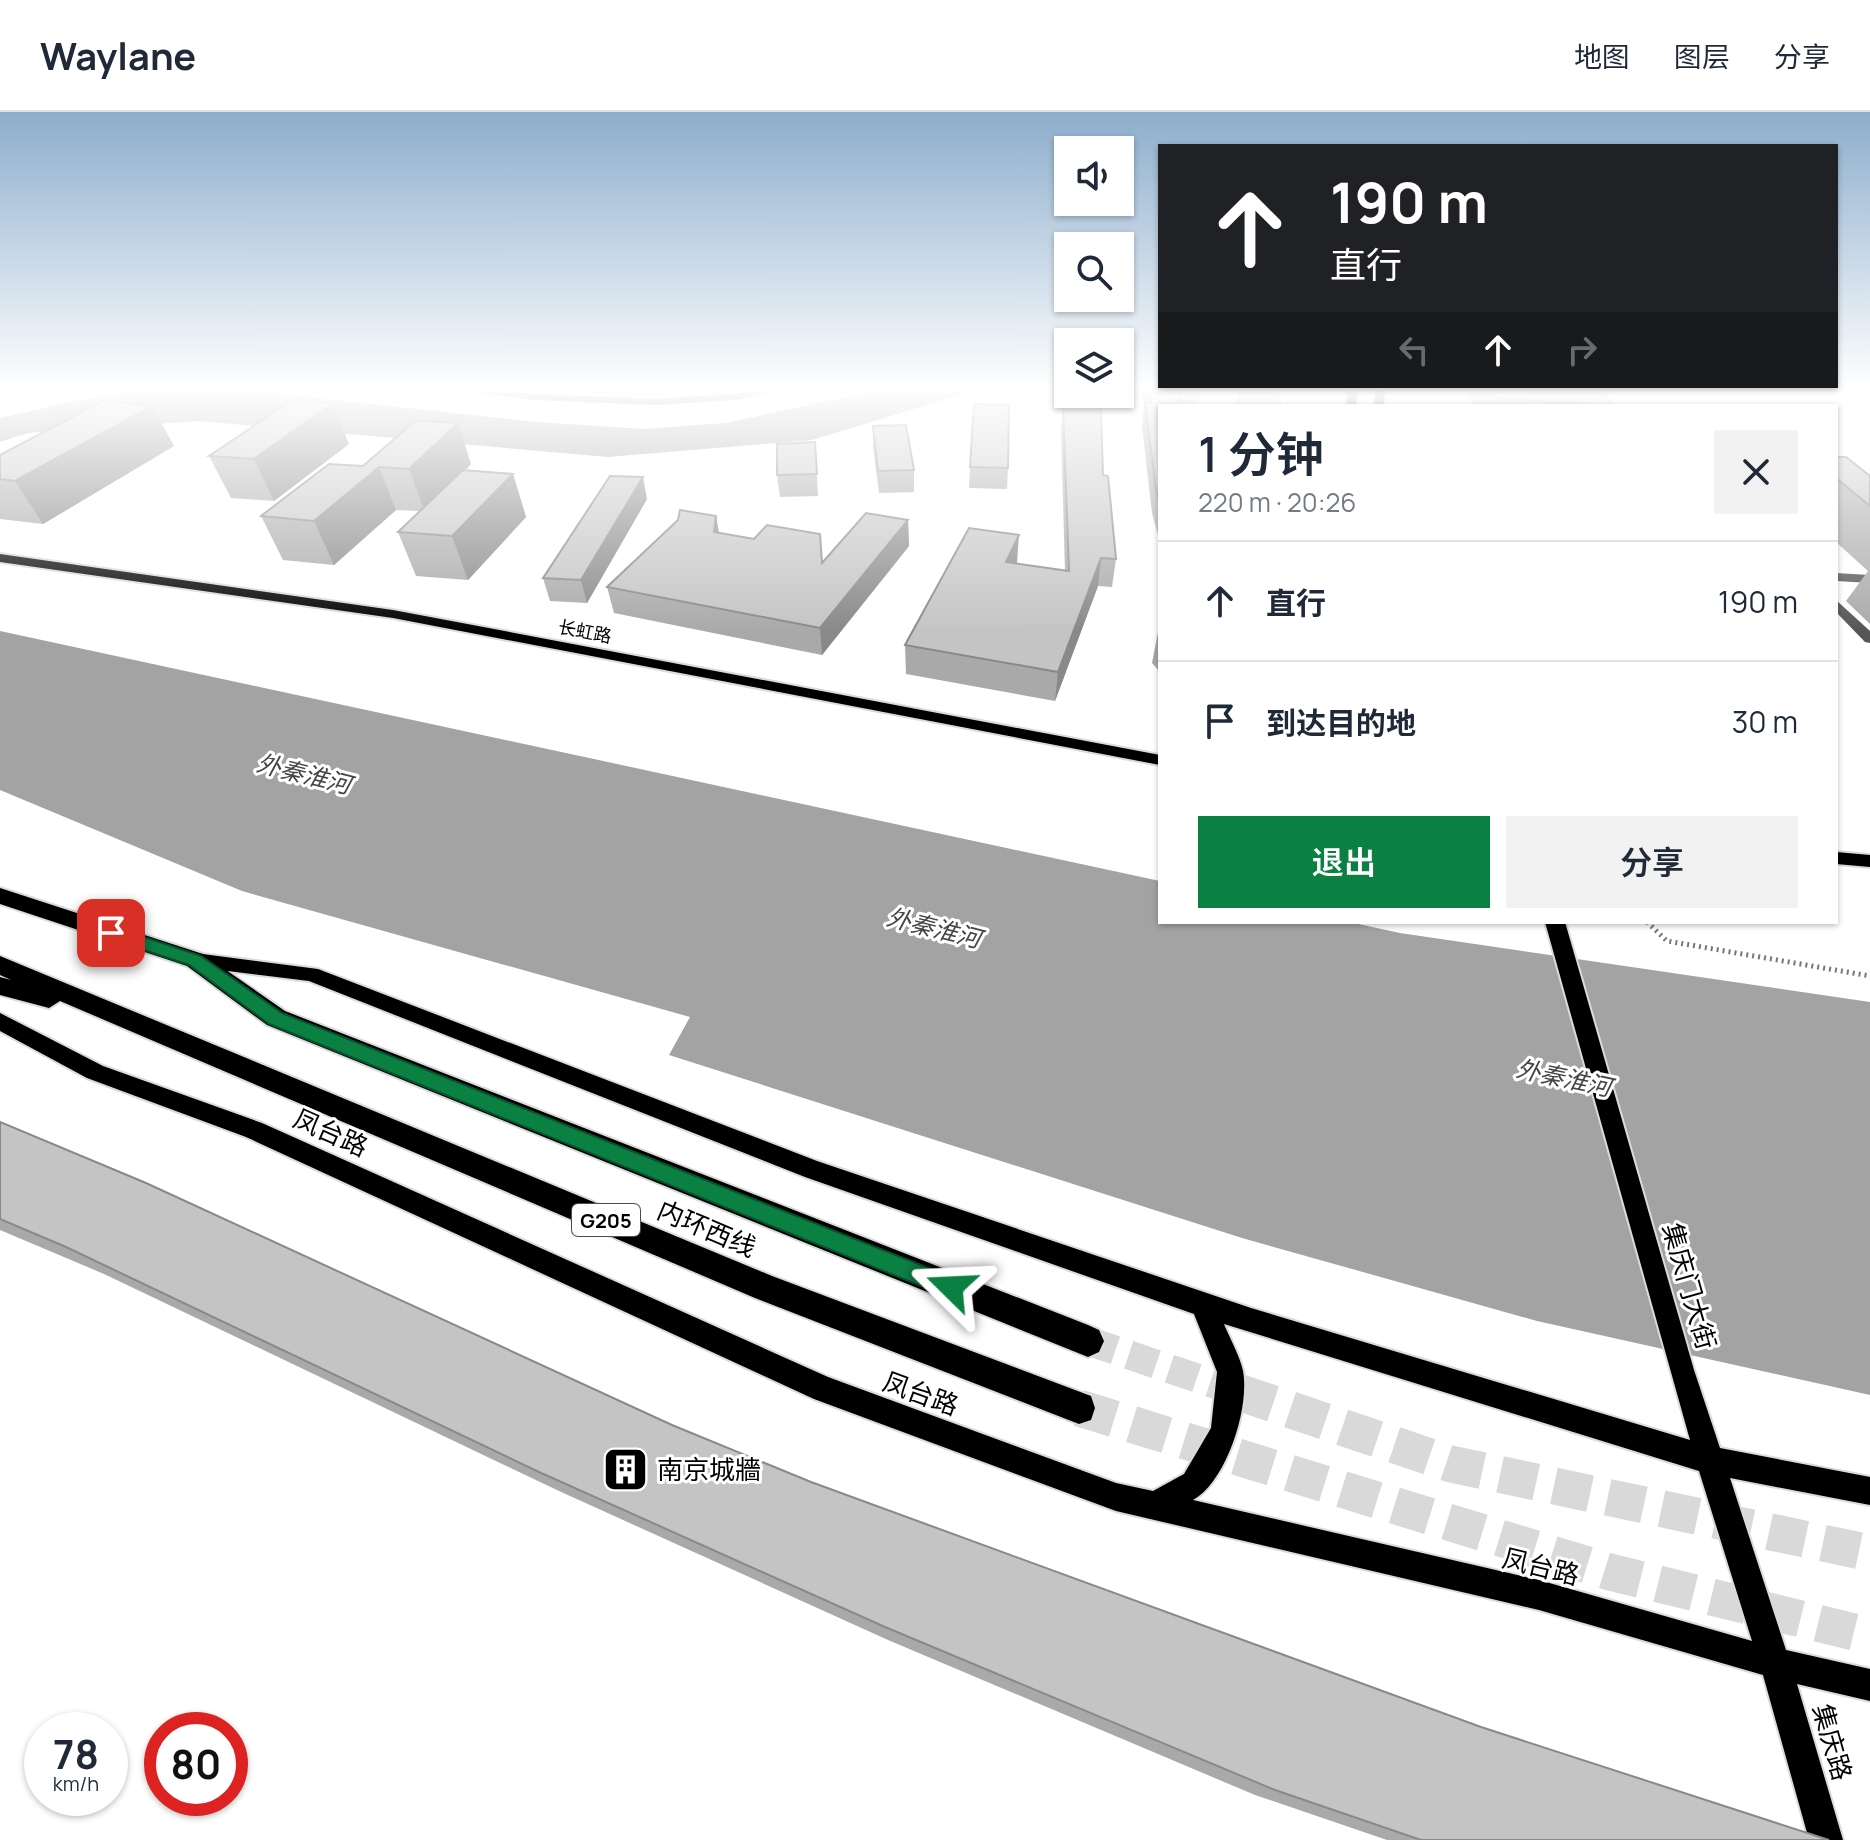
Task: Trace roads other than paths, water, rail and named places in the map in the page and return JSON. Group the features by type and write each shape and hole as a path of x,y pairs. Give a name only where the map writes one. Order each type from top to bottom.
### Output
{"highway":[{"name":"内环西线","path":"0,896 195,960 276,1018 1088,1341"},
{"path":"0,965 136,1022"},
{"path":"0,986 136,1022"},
{"name":"内环西线","path":"136,1022 766,1288 1079,1408"}],"main road":[{"name":"长虹路","path":"0,558 393,614 1158,760"},
{"path":"1838,858 1870,861"},
{"name":"集庆门大街","path":"1556,924 1681,1370 1775,1663"},
{"path":"195,960 311,974 813,1170 1204,1306 1709,1460 1870,1491"},
{"name":"凤台路","path":"0,1021 95,1072 254,1130 824,1389 1116,1497 1539,1595 1775,1663 1870,1685"},
{"path":"1154,1506 1194,1484 1225,1432 1230,1372 1204,1306"},
{"name":"集庆路","path":"1775,1663 1826,1840"}],"lane":[{"path":"1838,577 1870,579"},
{"path":"1838,606 1870,639"}],"water":[{"name":"外秦淮河","path":"0,631 1158,881 1158,924 1358,924 1400,933 1870,1002 1870,1395 1537,1321 1242,1238 669,1055 690,1017 242,891 0,790"}],"tunnel":[{"path":"1088,1341 1244,1394"},
{"path":"1238,1392 1451,1464 1870,1553"},
{"path":"1079,1408 1610,1572 1870,1636"}],"place":[{"name":"南京城牆","path":"626,1469"}]}
